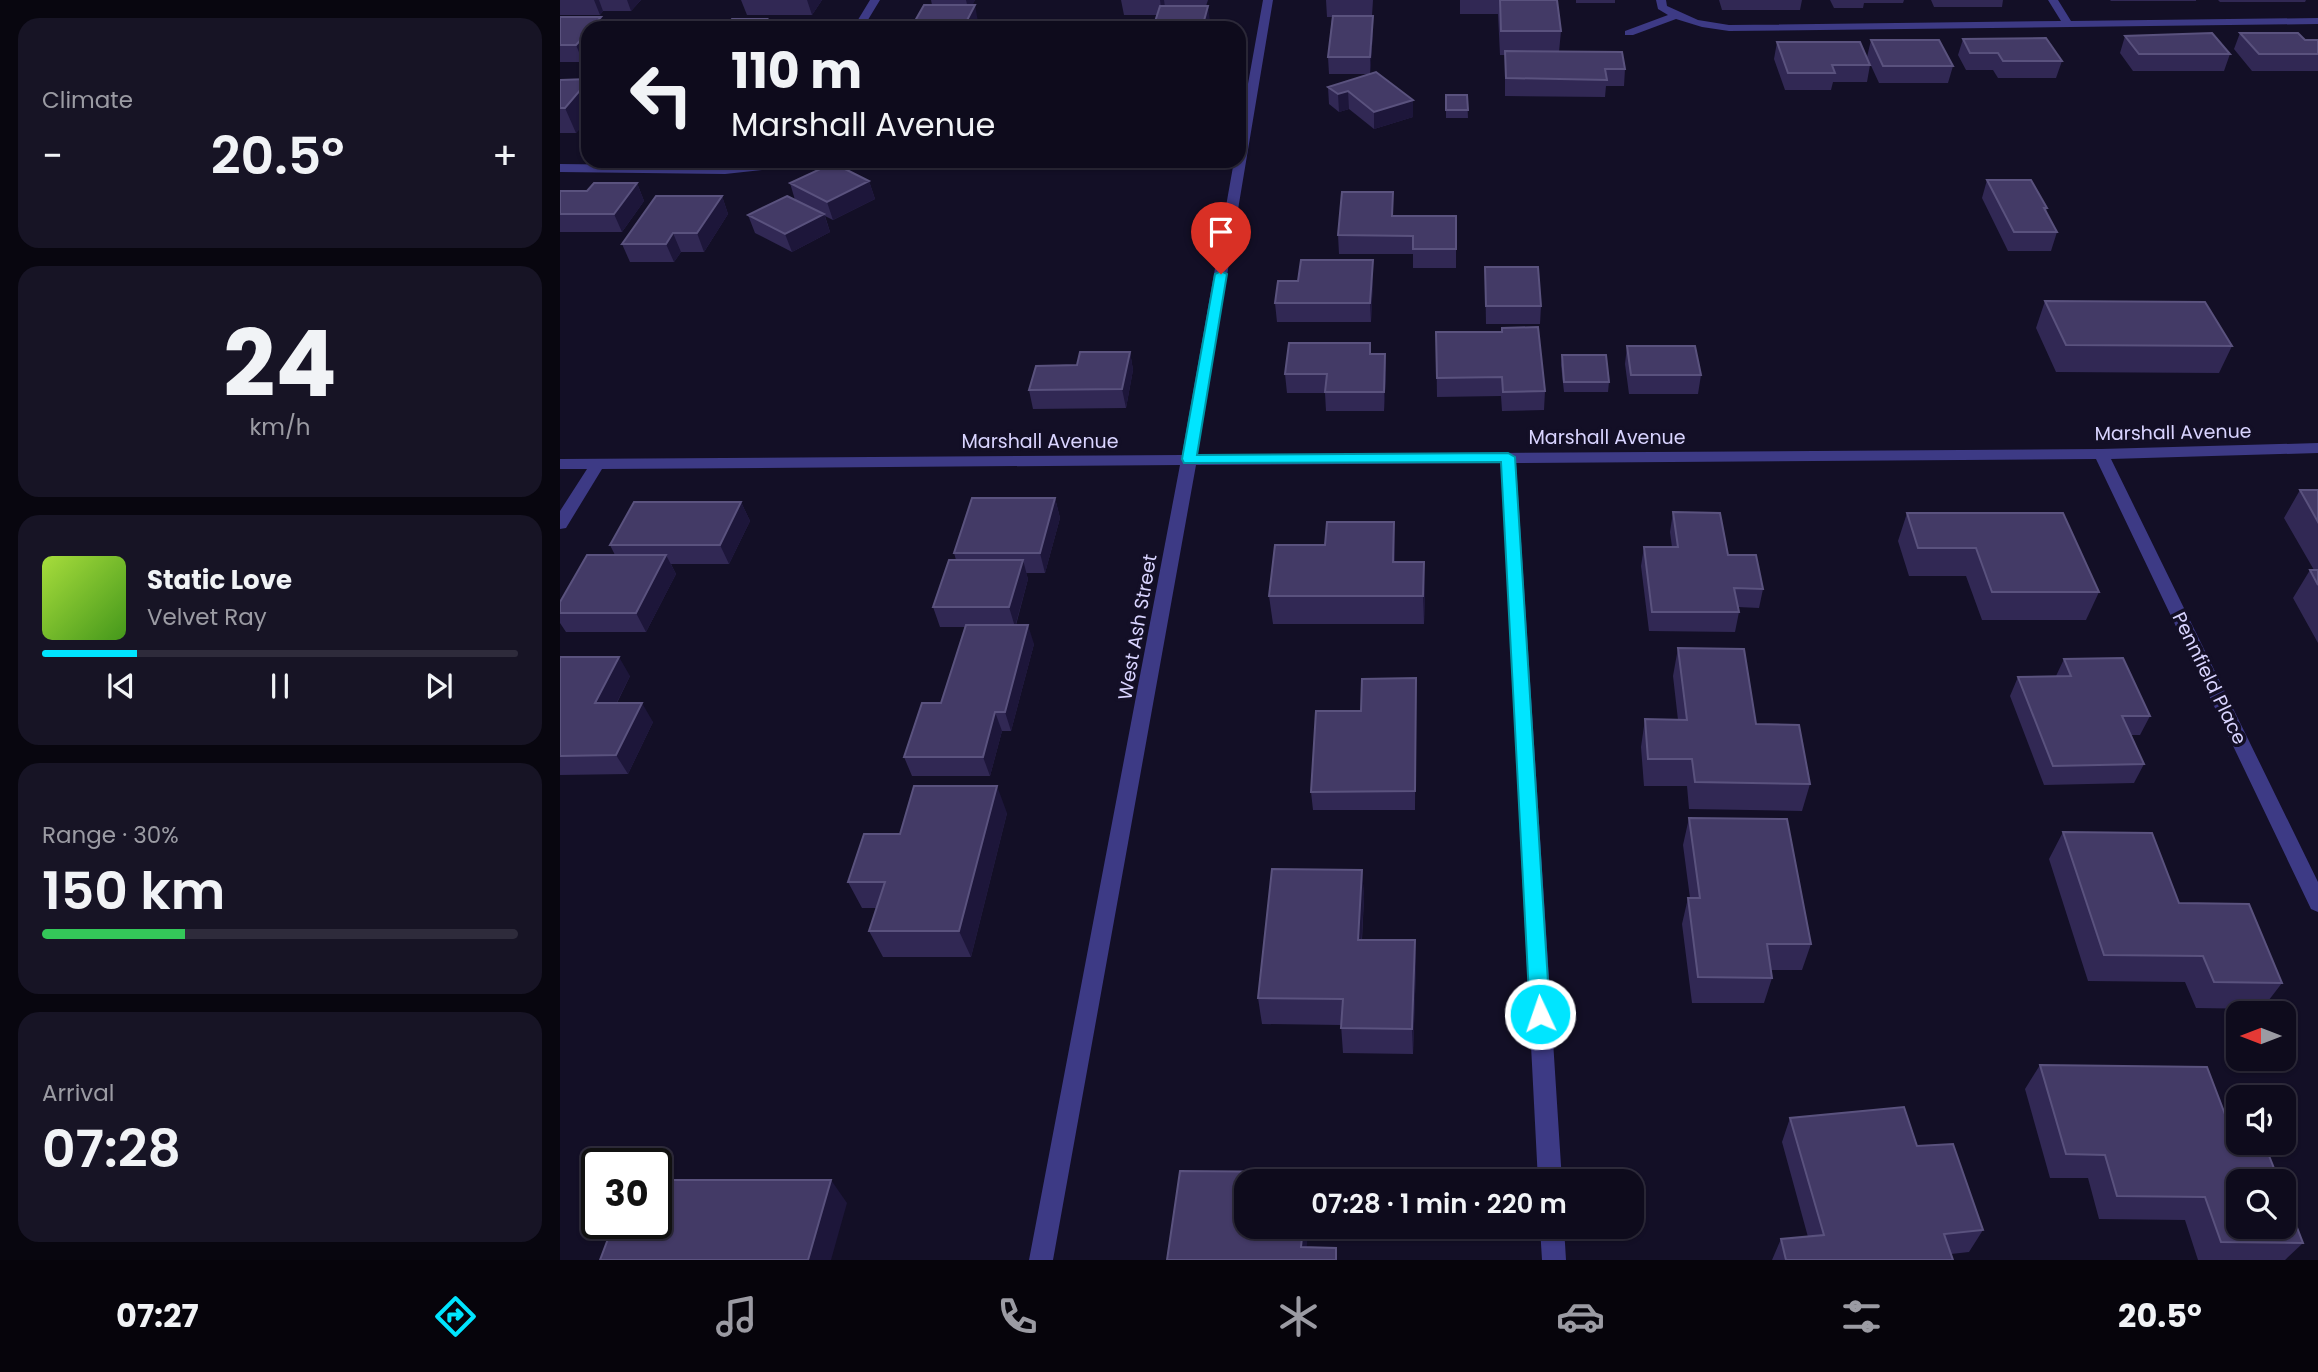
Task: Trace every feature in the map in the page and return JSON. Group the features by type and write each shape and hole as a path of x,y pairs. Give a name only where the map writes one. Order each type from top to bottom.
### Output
{"street":[{"path":"862,21 876,0"},
{"name":"West Ash Street","path":"1246,128 1268,0"},
{"path":"1661,0 1662,7 1675,16 1694,23 1729,28 2318,21"},
{"path":"2053,0 2068,24"},
{"path":"1629,33 1675,16"},
{"path":"560,168 737,168"},
{"name":"West Ash Street","path":"1041,1260 1189,459 1239,168"},
{"name":"Marshall Avenue","path":"560,464 2101,454 2318,448"},
{"name":"Pennfield Place","path":"2101,454 2318,903"},
{"path":"1508,457 1549,1169"},
{"path":"560,524 598,463"},
{"path":"1553,1239 1554,1260"}],"building":[{"path":"1500,0 1557,0 1561,31 1501,31"},
{"path":"924,5 975,5 967,21 915,21"},
{"path":"1160,6 1208,6 1204,21 1155,21"},
{"path":"1333,16 1373,16 1370,57 1328,57"},
{"path":"560,17 601,17 597,21 581,21 581,40 576,45 560,45"},
{"path":"732,19 767,19 766,21 730,21"},
{"path":"2212,33 2230,54 2139,54 2125,36"},
{"path":"2240,33 2298,33 2305,40 2318,40 2318,54 2259,54"},
{"path":"2046,38 2062,61 2003,61 1998,53 1970,53 1963,39"},
{"path":"1871,40 1939,40 1953,66 1883,66"},
{"path":"1777,42 1860,42 1870,65 1832,65 1835,73 1788,73"},
{"path":"1505,51 1622,52 1625,69 1605,69 1607,80 1506,78"},
{"path":"1376,72 1413,100 1374,112 1348,91 1338,94 1328,87"},
{"path":"581,79 581,89 565,108 560,108 560,80"},
{"path":"1446,95 1467,95 1468,110 1446,110"},
{"path":"822,168 843,168 869,181 827,202 790,183"},
{"path":"1987,180 2031,180 2057,232 2014,232"},
{"path":"594,183 637,183 614,214 560,214 560,191 587,191"},
{"path":"1342,192 1393,192 1392,216 1456,216 1456,249 1413,249 1413,236 1338,235"},
{"path":"656,196 722,196 697,233 673,233 666,244 622,244"},
{"path":"787,196 824,214 785,234 748,215"},
{"path":"1301,260 1373,260 1370,303 1275,303 1278,281 1298,281"},
{"path":"1485,267 1538,267 1541,306 1486,306"},
{"path":"2045,301 2205,302 2232,346 2066,345"},
{"path":"1538,327 1545,391 1503,392 1502,377 1437,378 1436,332 1502,332 1502,328"},
{"path":"1289,343 1370,343 1370,354 1385,354 1384,392 1325,392 1327,374 1285,374"},
{"path":"1627,346 1695,346 1701,375 1631,375"},
{"path":"1080,352 1130,352 1122,389 1029,390 1036,366 1077,365"},
{"path":"1562,355 1606,355 1609,382 1564,382"},
{"path":"2300,490 2318,490 2318,522"},
{"path":"972,498 1055,498 1040,553 954,553"},
{"path":"634,502 741,502 720,545 610,545"},
{"path":"1673,512 1720,513 1728,555 1756,555 1763,589 1734,588 1739,612 1652,612 1644,547 1678,547"},
{"path":"1907,513 2063,513 2099,592 1992,592 1976,548 1918,548"},
{"path":"1327,522 1394,522 1393,562 1424,562 1423,596 1269,596 1275,545 1325,545"},
{"path":"587,555 666,555 636,613 560,613 560,602"},
{"path":"949,560 1023,560 1009,607 933,607"},
{"path":"2310,570 2318,570 2318,585"},
{"path":"966,625 1028,625 1005,712 995,712 983,757 904,757 922,703 941,703"},
{"path":"1678,648 1744,649 1756,724 1799,725 1810,784 1695,782 1692,759 1648,759 1645,719 1687,720"},
{"path":"560,657 619,657 595,703 642,703 616,755 560,756"},
{"path":"2123,658 2150,716 2122,716 2144,764 2053,766 2018,677 2071,676 2064,659"},
{"path":"1416,678 1415,791 1311,792 1316,711 1361,711 1362,679"},
{"path":"914,786 997,786 959,931 869,931 885,882 848,882 864,834 900,834"},
{"path":"1689,818 1787,819 1811,944 1767,944 1772,978 1698,977 1688,898 1700,898"},
{"path":"2063,832 2152,833 2179,903 2249,904 2282,983 2214,982 2203,956 2104,955"},
{"path":"1272,869 1362,870 1358,940 1415,940 1412,1029 1341,1028 1343,999 1258,998"},
{"path":"2040,1065 2207,1067 2226,1117 2226,1155 2269,1155 2274,1169 2226,1169 2226,1239 2296,1239 2296,1225 2303,1243 2221,1242 2205,1197 2117,1196 2105,1155 2066,1154"},
{"path":"1904,1107 1917,1146 1953,1144 1983,1230 1944,1234 1953,1260 1786,1260 1781,1239 1824,1235 1790,1118"},
{"path":"1180,1171 1234,1171 1234,1239 1302,1239 1301,1247 1336,1248 1336,1260 1167,1260"},
{"path":"672,1180 831,1180 808,1260 600,1260 608,1239 672,1239"}],"route":[{"path":"1221,274 1189,459 1508,457 1540,1014"}]}
